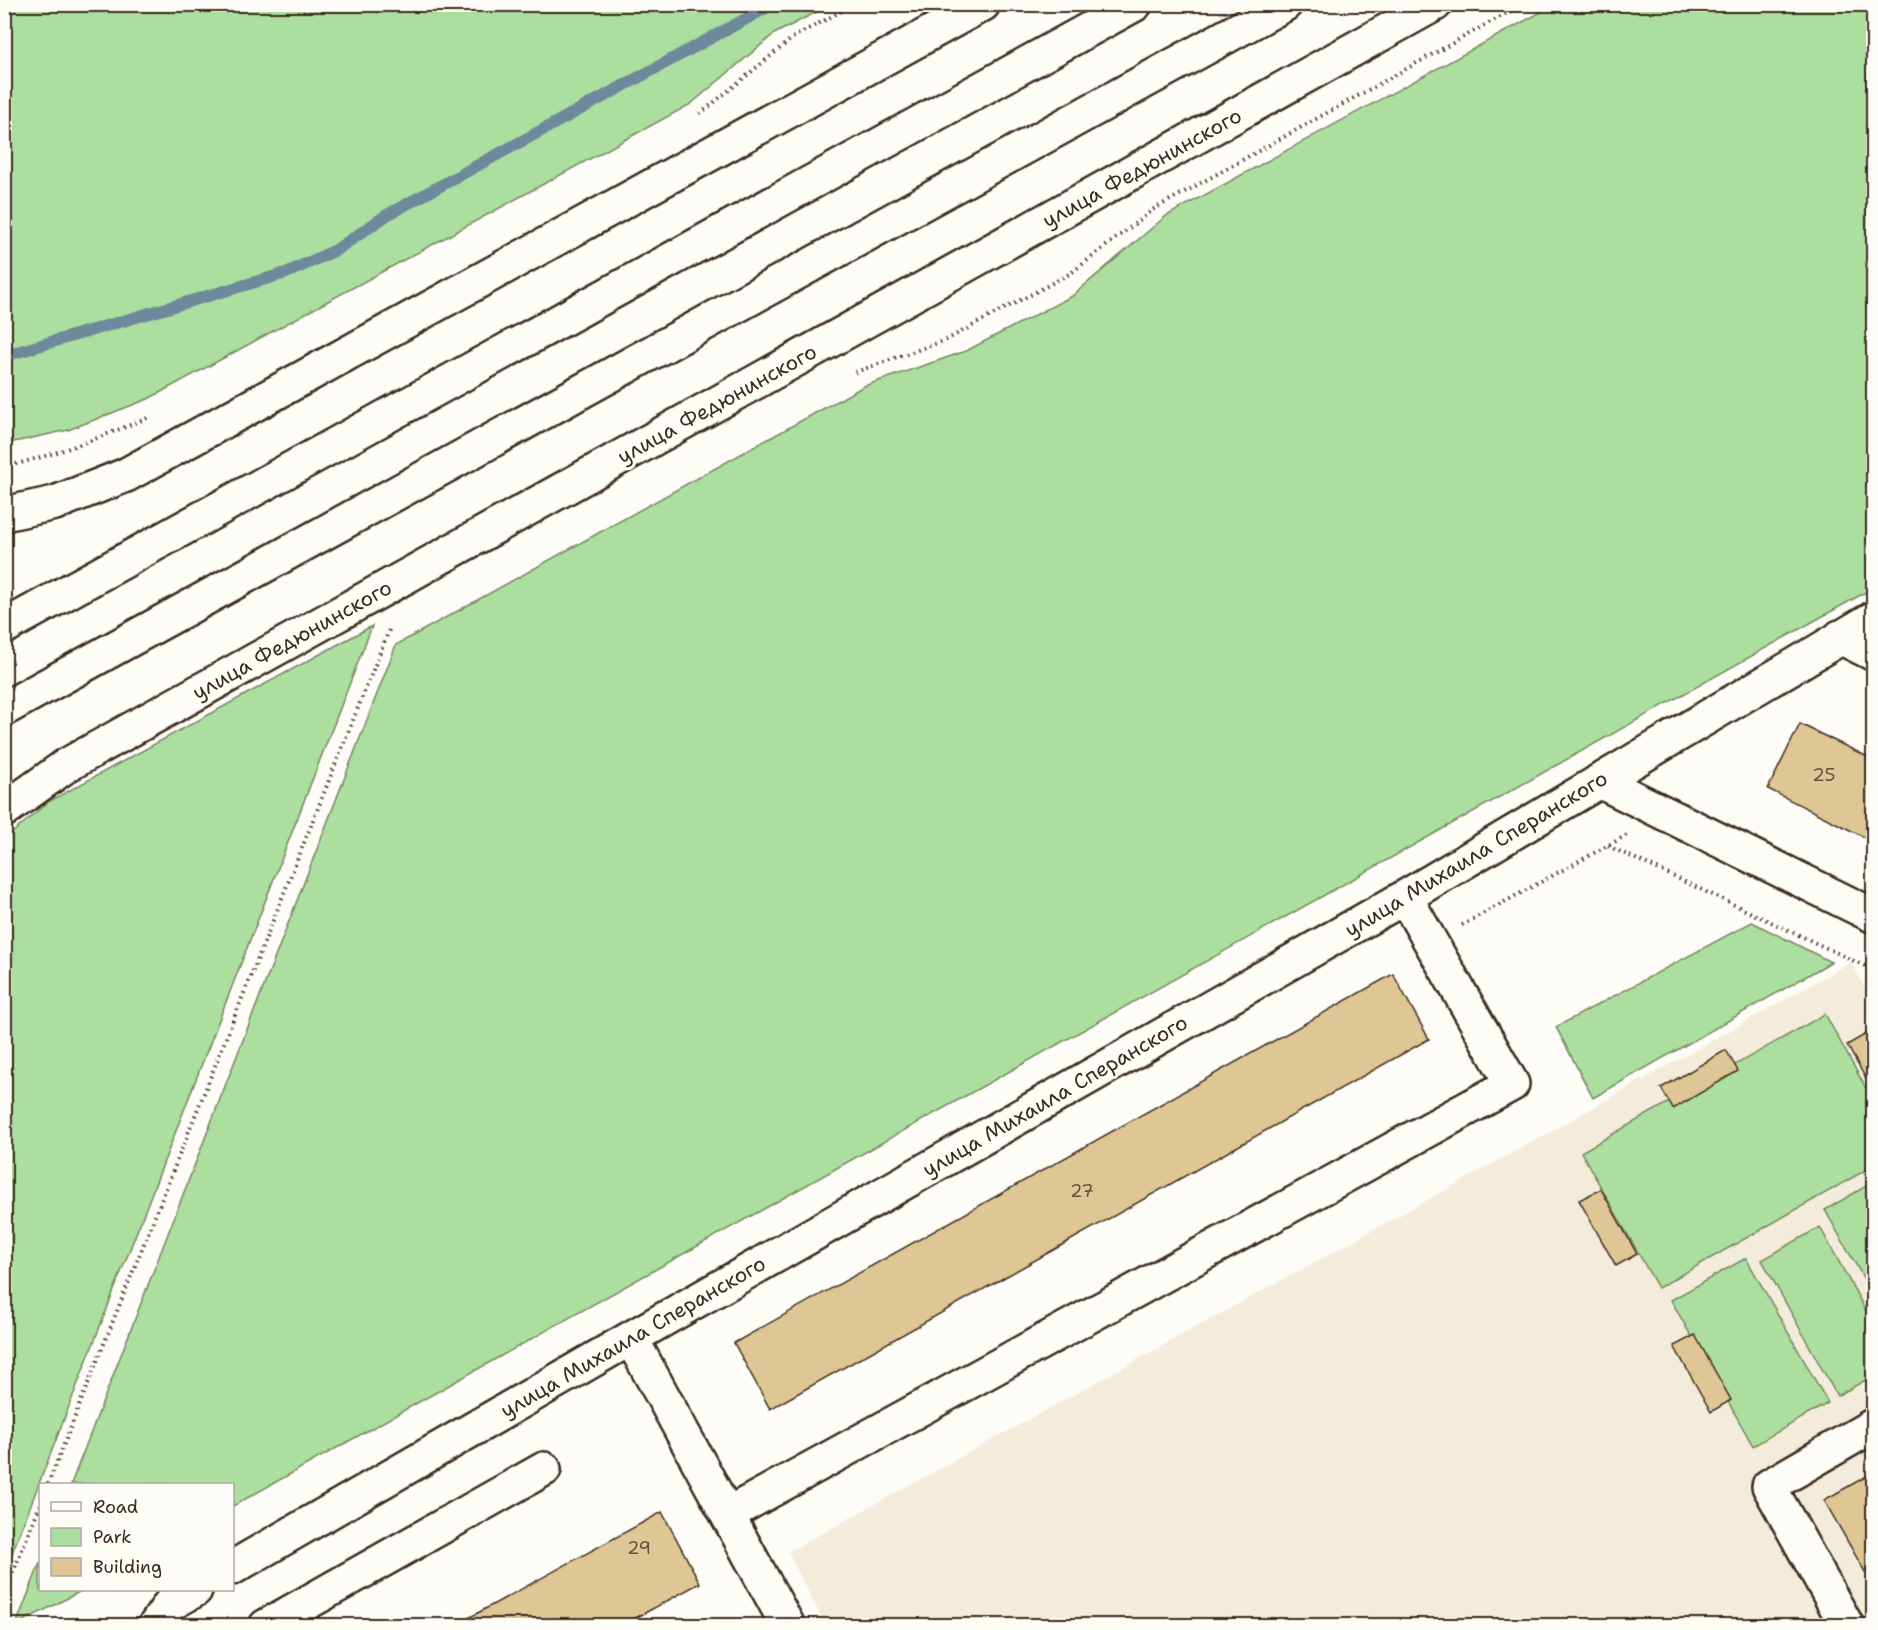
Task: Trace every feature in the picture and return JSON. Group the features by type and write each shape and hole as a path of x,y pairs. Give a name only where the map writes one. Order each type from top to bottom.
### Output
{"main road":[{"path":"4,514 55,503 126,475 983,4"},
{"path":"4,627 1135,4"},
{"path":"4,709 1285,4"},
{"name":"улица Федюнинского","path":"4,810 67,765 1435,4"},
{"name":"улица Михаила Сперанского","path":"234,1567 1405,897 1874,618"},
{"path":"1840,637 1874,654"},
{"path":"1599,781 1874,916"},
{"path":"728,1515 1512,1084 1405,897"},
{"path":"632,1338 788,1626"},
{"path":"1847,1626 1769,1486 1874,1425"},
{"path":"266,1626 544,1469"},
{"path":"155,1626 170,1604 193,1591"}],"path":[{"path":"691,119 702,113 795,36 855,4"},
{"path":"850,374 946,340 1071,273 1154,209 1522,4"},
{"path":"4,467 32,461 88,442 153,416"},
{"path":"49,1483 388,630 398,625"},
{"path":"1431,942 1642,827 1662,831 1671,816"},
{"path":"1607,846 1865,966 1874,980"},
{"path":"1865,966 1874,961"},
{"path":"4,1595 39,1508"}],"shaded area":[{"path":"1851,962 1873,1003 1873,1625 825,1625 788,1552 1527,1145"}],"green space":[{"path":"4,5 830,5 774,34 691,104 148,399 68,430 5,444"},
{"path":"1554,5 1873,5 1873,588 234,1505 234,1483 71,1483 396,645 864,386 966,351 1072,296 1166,216"},
{"path":"372,626 5,1571 5,839 48,802"},
{"path":"1752,922 1831,962 1593,1098 1556,1027"},
{"path":"1825,1014 1873,1101 1873,1166 1658,1288 1581,1152"},
{"path":"1873,1182 1873,1295 1825,1210"},
{"path":"1820,1227 1873,1324 1873,1376 1837,1396 1762,1260"},
{"path":"1746,1258 1828,1403 1753,1446 1671,1300"},
{"path":"39,1566 39,1591 81,1591 16,1625"}],"building":[{"path":"1800,724 1874,760 1874,842 1768,789"},
{"path":"1393,974 1429,1039 770,1409 734,1343"},
{"path":"1868,1033 1874,1043 1874,1093 1847,1045"},
{"path":"1726,1050 1738,1071 1673,1109 1661,1088"},
{"path":"1601,1189 1637,1254 1616,1266 1579,1200"},
{"path":"1695,1335 1731,1400 1711,1412 1674,1346"},
{"path":"1874,1472 1874,1568 1865,1572 1824,1500"},
{"path":"662,1512 700,1583 621,1626 454,1626"}],"waterway":[{"path":"4,356 286,273 336,250 387,215 773,4"}]}
